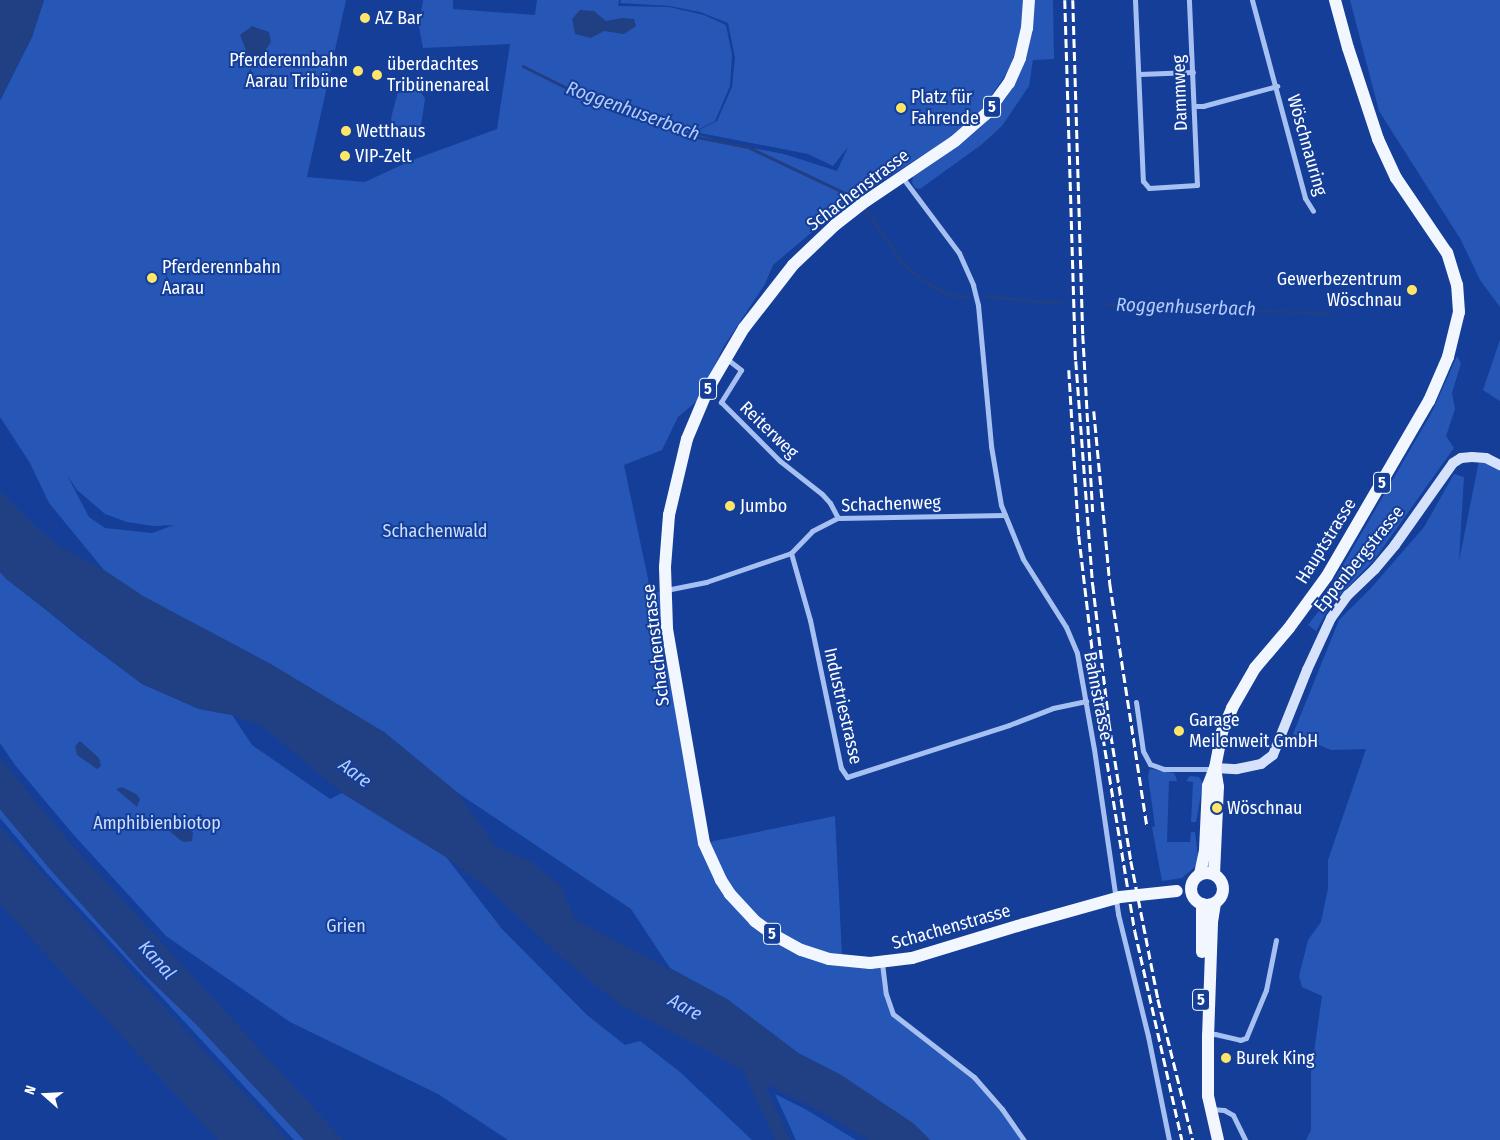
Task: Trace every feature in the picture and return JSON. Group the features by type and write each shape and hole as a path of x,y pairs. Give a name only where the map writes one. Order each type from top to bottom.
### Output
{"main road":[{"name":"Schachenstrasse","path":"1029,0 1027,28 1022,51 1003,93 987,113 966,133 835,225 793,265 744,328 725,358 697,414 676,480 666,542 665,590 667,628 696,805 704,843 721,880 730,894 755,921 774,935 801,950 837,960 882,963 912,958 1120,897 1191,890"},
{"name":"Hauptstrasse","path":"1200,874 1205,850 1208,786 1215,768 1222,732 1238,694 1255,668 1289,628 1327,576 1429,401 1443,373 1457,323 1459,300 1453,269 1439,238 1396,178 1387,161 1348,48 1335,0"},
{"name":"Hauptstrasse","path":"1214,874 1218,787 1215,768"},
{"path":"1200,874 1214,874 1223,886 1222,896 1216,902 1202,904 1193,897 1191,890 1193,880 1200,874"},
{"name":"5","path":"1208,1096 1212,923 1216,902"},
{"name":"5","path":"1202,904 1202,1076 1218,1140"}],"street":[{"path":"1135,0 1139,74 1193,72"},
{"name":"Dammweg","path":"1139,74 1143,181 1149,188 1197,185 1189,0"},
{"name":"Wöschnauring","path":"1252,0 1306,198 1313,211"},
{"name":"Wöschnauring","path":"1194,106 1203,106 1276,86"},
{"name":"Bahnstrasse","path":"902,177 953,244 967,269 978,305 991,446 1005,516 1023,560 1066,627 1080,664 1118,914 1148,1036 1169,1140"},
{"name":"Reiterweg","path":"725,358 741,370 721,402 780,461 822,494 830,503 838,518"},
{"name":"Eppenbergstrasse","path":"1215,768 1236,769 1261,764 1273,755 1307,670 1331,618 1348,595 1375,569 1395,545 1453,463 1461,458 1472,457 1486,458 1500,465"},
{"name":"Schachenweg","path":"792,553 812,531 838,518 1005,516"},
{"path":"665,590 706,582 792,553"},
{"name":"Industriestrasse","path":"792,553 810,620 841,768 845,776 850,777 862,774 1009,725 1053,708 1086,702"},
{"path":"1136,702 1143,751 1150,764 1164,769 1215,768"},
{"path":"1208,1035 1215,1034 1240,1040 1246,1038 1266,990 1276,940"},
{"path":"882,963 886,994 893,1014 974,1077 1002,1109 1024,1140"},
{"path":"1210,1109 1224,1110 1233,1115 1245,1140"}],"green space":[{"name":"Schachenwald","path":"44,0 346,0 307,177 365,182 410,161 497,129 510,44 423,48 419,27 423,0 453,0 453,9 535,15 537,0 619,0 618,6 669,7 704,15 726,25 732,55 730,86 715,121 692,133 726,143 784,154 837,171 848,147 833,166 808,154 695,132 717,121 732,87 735,58 728,23 700,12 670,6 620,3 621,0 1023,0 1022,29 1010,68 973,123 843,206 773,265 765,284 724,346 697,401 678,417 662,450 624,465 651,593 665,591 704,843 835,816 842,955 882,963 886,994 893,1014 974,1077 1024,1140 930,1140 914,1124 841,1075 798,1053 727,999 670,968 631,909 458,793 384,732 143,596 104,570 49,503 30,463 0,417 0,101 32,37","holes":["67,475 77,490 105,514 127,522 153,526 174,525 152,533 105,528 89,517"]},
{"path":"1034,0 1053,0 1054,59 1033,60 1029,86 1002,126 981,145 920,189 915,188 912,183 913,176 955,148 981,127 1006,98 1022,68"},
{"path":"1350,0 1500,0 1500,307 1480,280 1461,240 1379,111"},
{"path":"411,86 419,89 425,99 421,125 415,133 409,136 401,135 394,130 391,118 398,92"},
{"path":"1500,340 1500,401 1483,390"},
{"path":"1457,356 1461,363 1452,393 1455,409 1446,436 1454,448 1374,560 1331,604 1316,631 1308,625 1328,599 1332,584 1432,412"},
{"path":"1500,460 1500,1140 1306,1140 1311,1130 1311,1073 1322,996 1302,987 1299,976 1308,940 1321,922 1328,888 1328,860 1366,749 1331,750 1293,734 1339,620 1371,588 1424,527 1454,474 1464,477 1459,561 1479,461"},
{"name":"Grien","path":"0,572 79,637 142,684 199,709 232,715 252,745 330,799 342,793 446,857 502,929 587,1015 625,1045 640,1041 680,1072 752,1140 508,1140 438,1094 290,1022 166,936 72,833 15,765 0,743"},
{"path":"1150,769 1174,773 1177,781 1169,781 1167,842 1190,842 1191,832 1195,832 1198,857 1196,866 1182,878 1162,881 1152,827 1155,826 1148,776"},
{"path":"1190,776 1199,777 1203,783 1196,822 1191,822 1193,782 1186,781"},
{"path":"0,809 50,869 145,975 194,1022 304,1140 294,1140 45,871 0,818"},
{"path":"775,1094 805,1109 856,1140 796,1140"}],"water":[{"path":"0,0 44,0 32,37 0,100"},
{"path":"580,10 594,11 606,21 622,18 634,19 636,26 624,34 604,31 591,38 575,34 572,19"},
{"path":"252,26 269,32 271,42 260,58 248,56 240,35"},
{"name":"Aare","path":"0,491 35,526 59,546 104,570 143,596 271,664 384,732 458,793 496,847 530,861 560,885 576,920 727,999 798,1053 841,1075 914,1124 930,1140 868,1140 822,1112 766,1084 790,1140 775,1140 743,1071 620,1005 561,957 491,891 446,857 342,793 262,726 232,715 199,709 142,684 6,579 0,572"},
{"path":"80,741 99,758 101,766 97,769 77,755 75,746"},
{"name":"Kanal","path":"0,758 66,838 343,1140 304,1140 194,1022 145,975 50,869 0,809"},
{"path":"122,787 136,794 140,799 137,807 116,789"},
{"path":"168,819 178,821 188,827 193,833 192,841 184,842 180,840 160,823"},
{"path":"0,827 287,1140 218,1140 58,968 0,904"}],"waterway":[{"name":"Roggenhuserbach","path":"523,66 567,88 682,134 748,147 856,198"},
{"name":"Roggenhuserbach","path":"866,210 903,263 920,278 942,291 961,297 968,296"},
{"name":"Roggenhuserbach","path":"984,296 1061,303"},
{"name":"Roggenhuserbach","path":"1102,304 1329,313"}],"railway":[{"path":"1065,0 1076,361 1093,585 1109,722 1131,861 1158,999 1193,1140"},
{"path":"1073,0 1083,335 1093,512"},
{"path":"1069,370 1079,536 1101,724 1135,931 1182,1140"},
{"path":"1094,411 1110,584 1147,827"}],"place":[{"name":"AZ Bar","path":"365,18"},
{"name":"Pferderennbahn Aarau Tribüne","path":"358,71"},
{"name":"überdachtes Tribünenareal","path":"377,75"},
{"name":"Platz für Fahrende","path":"901,108"},
{"name":"Wetthaus","path":"346,131"},
{"name":"VIP-Zelt","path":"345,156"},
{"name":"Pferderennbahn Aarau","path":"152,278"},
{"name":"Gewerbezentrum Wöschnau","path":"1412,290"},
{"name":"Jumbo","path":"730,506"},
{"name":"Garage Meilenweit GmbH","path":"1179,731"},
{"name":"Wöschnau","path":"1217,808"},
{"name":"Burek King","path":"1226,1058"}],"park label":[{"name":"Amphibienbiotop","path":"157,823"}]}
